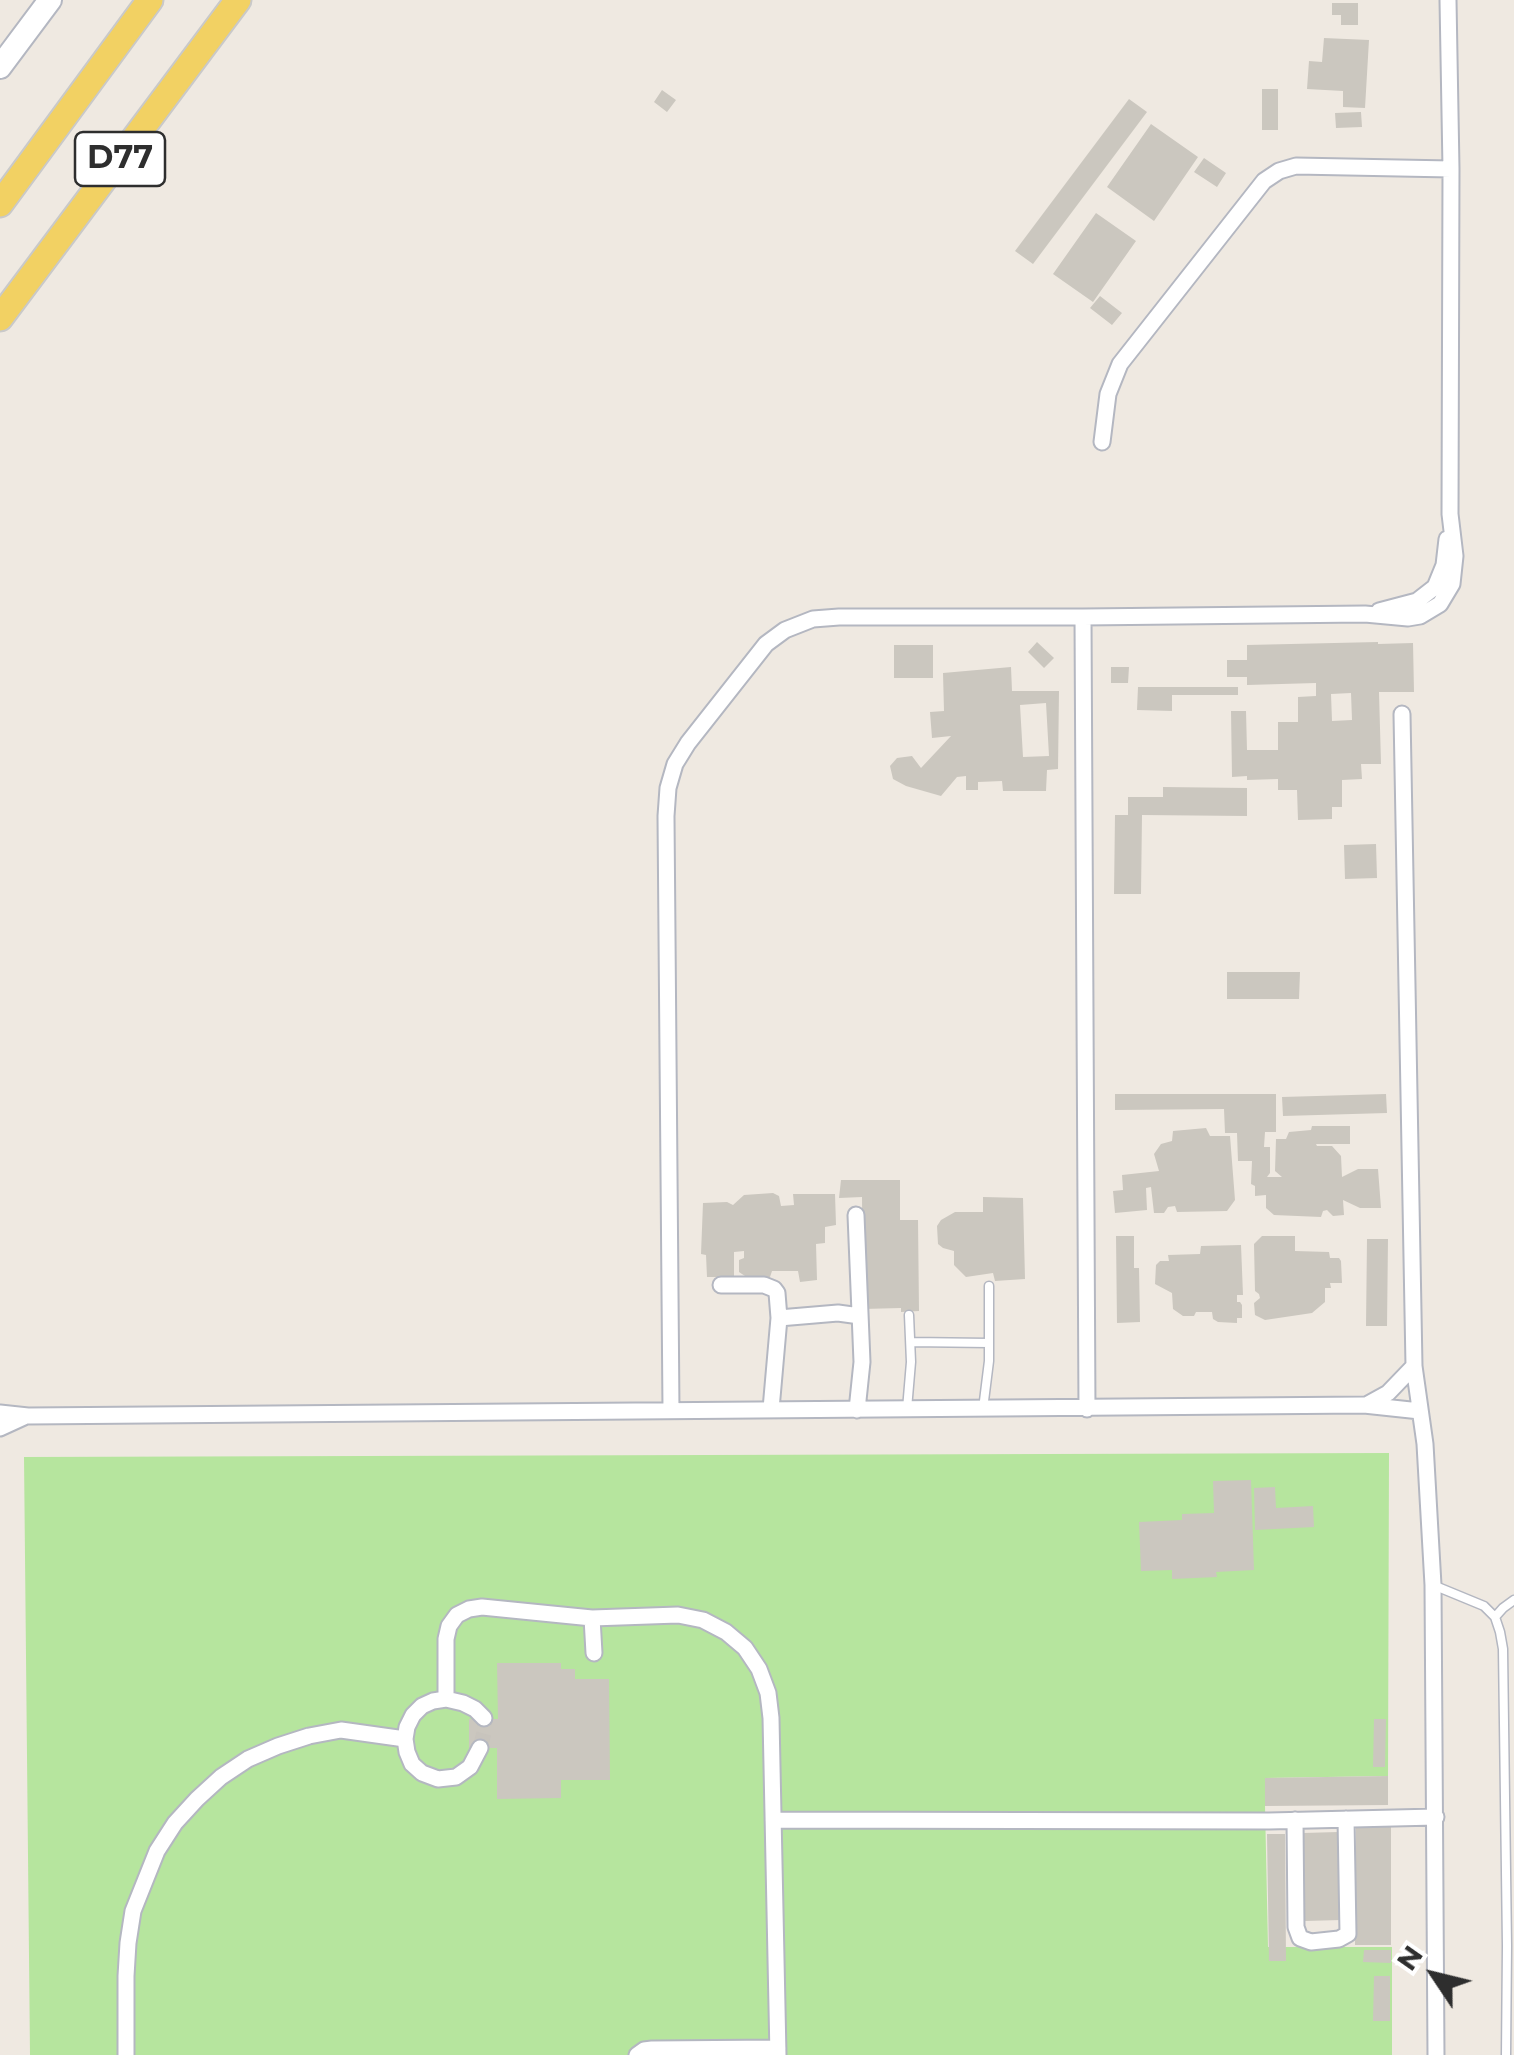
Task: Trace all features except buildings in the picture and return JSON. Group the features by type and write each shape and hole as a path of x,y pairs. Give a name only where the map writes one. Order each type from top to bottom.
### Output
{"main road":[{"name":"D77","path":"0,204 150,0"},
{"name":"D77","path":"0,318 238,0"}],"street":[{"path":"0,67 50,0"},
{"path":"671,1410 666,816 675,764 766,644 786,630 812,620 1365,614 1408,618 1440,604 1454,573 1455,556 1450,514 1448,0"},
{"path":"1102,442 1108,394 1120,364 1264,182 1279,171 1296,166 1451,169"},
{"path":"1083,618 1087,1409"},
{"path":"1402,714 1414,1366 1426,1461 1433,1585 1436,2055"},
{"path":"856,1215 862,1362 858,1410"},
{"path":"722,1284 770,1286 777,1293 779,1318 771,1410"},
{"path":"779,1318 838,1313 860,1316"},
{"path":"1364,1406 1388,1393 1414,1366"},
{"path":"0,1413 28,1416 1364,1406 1420,1410"},
{"path":"0,1428 28,1416"},
{"path":"446,1698 449,1626 469,1609 482,1607 592,1618 678,1614 703,1620 726,1632 745,1648 759,1669 768,1693 771,1718 778,2052 652,2049 637,2055"},
{"path":"592,1618 594,1654"},
{"path":"480,1748 470,1767 456,1777 438,1779 412,1764 405,1739 413,1716 433,1700 463,1702 484,1718"},
{"path":"126,2055 126,1976 133,1911 157,1851 175,1823 222,1778 248,1759 278,1746 342,1730 405,1739"},
{"path":"773,1820 1436,1817"},
{"path":"1294,1820 1296,1928 1300,1938 1311,1942 1339,1940 1348,1934 1346,1819"}],"lane":[{"path":"983,1409 990,1343 989,1286"},
{"path":"907,1409 910,1315"},
{"path":"910,1342 990,1343"},
{"path":"1433,1585 1484,1606 1495,1617 1502,1649 1508,1946 1506,2055"},
{"path":"1495,1617 1514,1600"}],"green space":[{"path":"1389,1453 1388,1776 1266,1778 1265,1806 1268,1947 1392,1947 1392,2055 30,2055 24,1457"}],"tunnel":[{"path":"480,1748 484,1718"}]}
